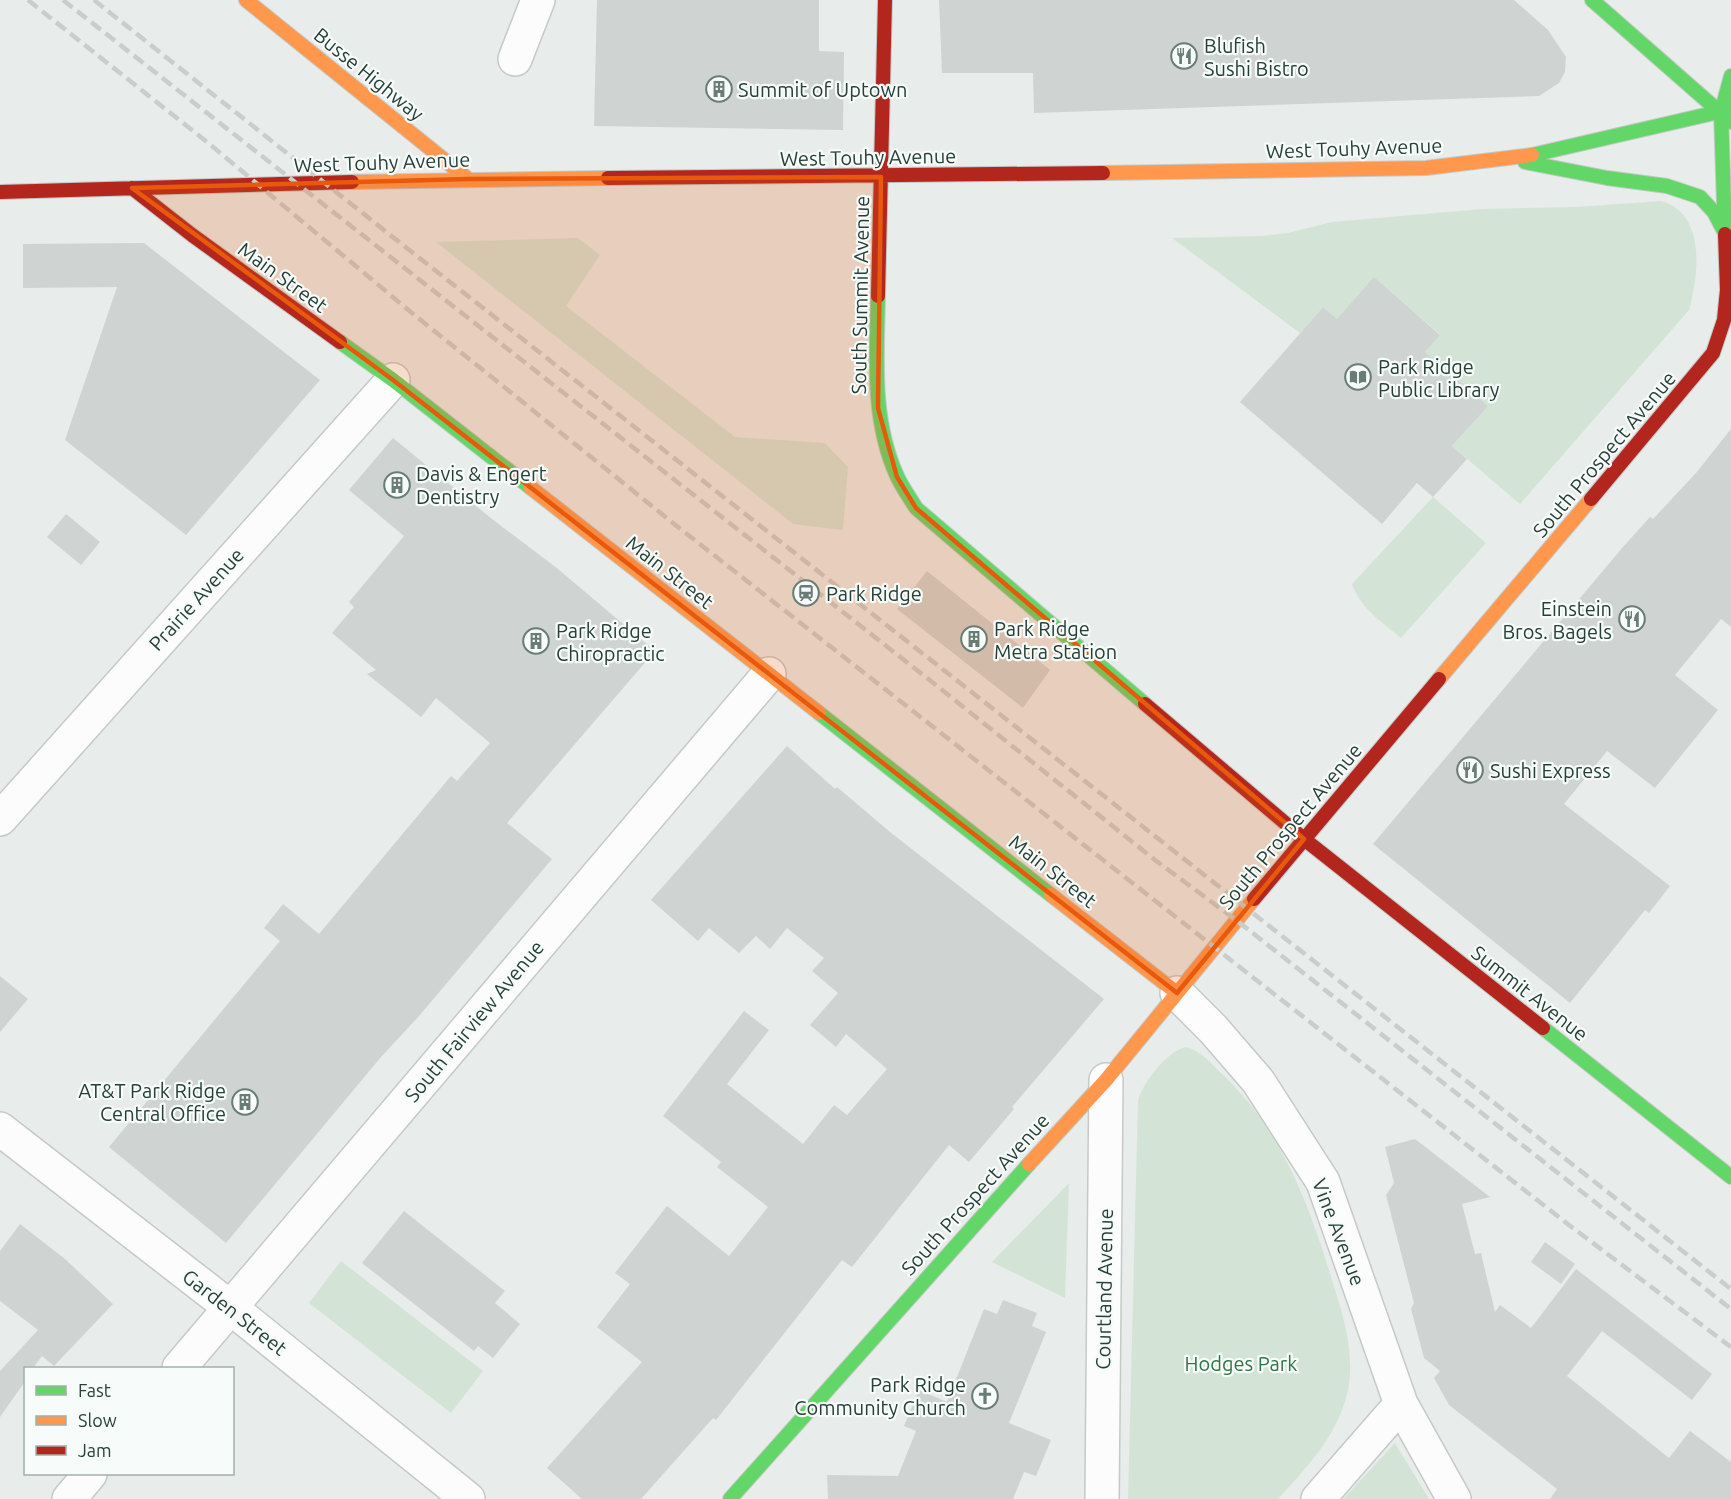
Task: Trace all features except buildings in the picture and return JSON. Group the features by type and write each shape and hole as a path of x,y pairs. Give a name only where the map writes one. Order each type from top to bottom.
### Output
{"street":[{"name":"Busse Highway","path":"246,0 468,179"},
{"path":"515,59 538,0"},
{"name":"South Summit Avenue","path":"885,0 876,389 886,447 897,477 916,508 940,530 1304,839"},
{"path":"1592,0 1728,115"},
{"name":"South Prospect Avenue","path":"730,1499 990,1206 1106,1080 1304,839 1713,353 1724,320 1727,290 1725,233 1731,76"},
{"name":"West Touhy Avenue","path":"0,192 468,179 881,177 1426,168 1533,155 1728,115"},
{"path":"1506,158 1607,178 1666,186 1700,197 1714,212 1725,233"},
{"name":"Main Street","path":"132,188 192,236 393,381 1177,993"},
{"path":"1708,360 1731,343"},
{"name":"Prairie Avenue","path":"0,819 393,381"},
{"name":"South Fairview Avenue","path":"180,1367 769,674"},
{"name":"Summit Avenue","path":"1304,839 1731,1177"},
{"name":"Vine Avenue","path":"1177,993 1213,1029 1258,1081 1323,1182 1401,1404 1454,1499"},
{"name":"Courtland Avenue","path":"1102,1499 1106,1080"},
{"name":"Garden Street","path":"0,1128 231,1308 468,1499"},
{"path":"1318,1499 1401,1404"},
{"path":"69,1499 88,1475"}],"highlighted area":[{"path":"881,177 878,408 897,477 916,508 1304,839 1177,993 393,380 132,188 468,179"}],"green space":[{"path":"1661,201 1676,208 1686,218 1696,247 1695,280 1689,310 1520,504 1452,446 1487,406 1425,352 1440,334 1374,278 1337,319 1323,307 1300,333 1172,238 1262,236 1288,233 1332,222 1482,209 1576,207"},
{"path":"578,238 600,255 566,306 735,437 825,443 848,467 843,530 793,524 436,242"},
{"path":"1433,497 1486,543 1401,638 1366,607 1352,584"},
{"name":"Hodges Park","path":"1186,1047 1204,1056 1240,1092 1275,1140 1312,1220 1346,1330 1350,1357 1349,1384 1339,1417 1322,1447 1278,1499 1128,1499 1138,1100 1157,1068 1172,1054"},
{"path":"1069,1183 1065,1298 992,1262"},
{"path":"341,1261 483,1371 451,1413 309,1303"},
{"path":"1395,1443 1429,1499 1343,1499"}],"railway":[{"path":"28,0 207,142 412,313 678,527 1569,1225 1731,1347"},
{"path":"63,0 927,678 1155,860 1236,920 1731,1309"},
{"path":"94,0 1731,1289"}],"traffic: fast":[{"path":"1592,0 1731,122"},
{"path":"1725,234 1721,113 1731,76"},
{"path":"1532,155 1731,109"},
{"path":"1525,162 1607,178 1667,186 1700,197 1714,212 1725,233"},
{"path":"878,296 879,410 883,432 897,476 916,508 1145,704"},
{"path":"340,342 393,380 531,488"},
{"path":"819,713 1051,895"},
{"path":"1543,1028 1731,1177"},
{"path":"730,1499 1029,1164"}],"traffic: slow":[{"path":"246,0 468,179"},
{"path":"1103,173 1426,168 1532,155"},
{"path":"352,182 608,178"},
{"path":"531,488 819,713"},
{"path":"1439,679 1591,499"},
{"path":"1051,895 1177,993"},
{"path":"1029,1164 1106,1080 1254,899"}],"traffic: jam":[{"path":"878,296 885,0"},
{"path":"608,178 1103,173"},
{"path":"0,192 352,182"},
{"path":"132,188 192,235 340,342"},
{"path":"1591,499 1713,353 1724,320 1727,290 1725,234"},
{"path":"1254,899 1439,679"},
{"path":"1145,704 1304,839 1543,1028"}],"place":[{"name":"Blufish Sushi Bistro","path":"1184,56"},
{"name":"Summit of Uptown","path":"719,89"},
{"name":"Park Ridge Public Library","path":"1358,377"},
{"name":"Davis & Engert Dentistry","path":"397,485"},
{"name":"Park Ridge","path":"806,593"},
{"name":"Einstein Bros. Bagels","path":"1632,619"},
{"name":"Park Ridge Metra Station","path":"974,639"},
{"name":"Park Ridge Chiropractic","path":"536,641"},
{"name":"Sushi Express","path":"1470,770"},
{"name":"AT&T Park Ridge Central Office","path":"245,1102"},
{"name":"Park Ridge Community Church","path":"985,1396"}]}
